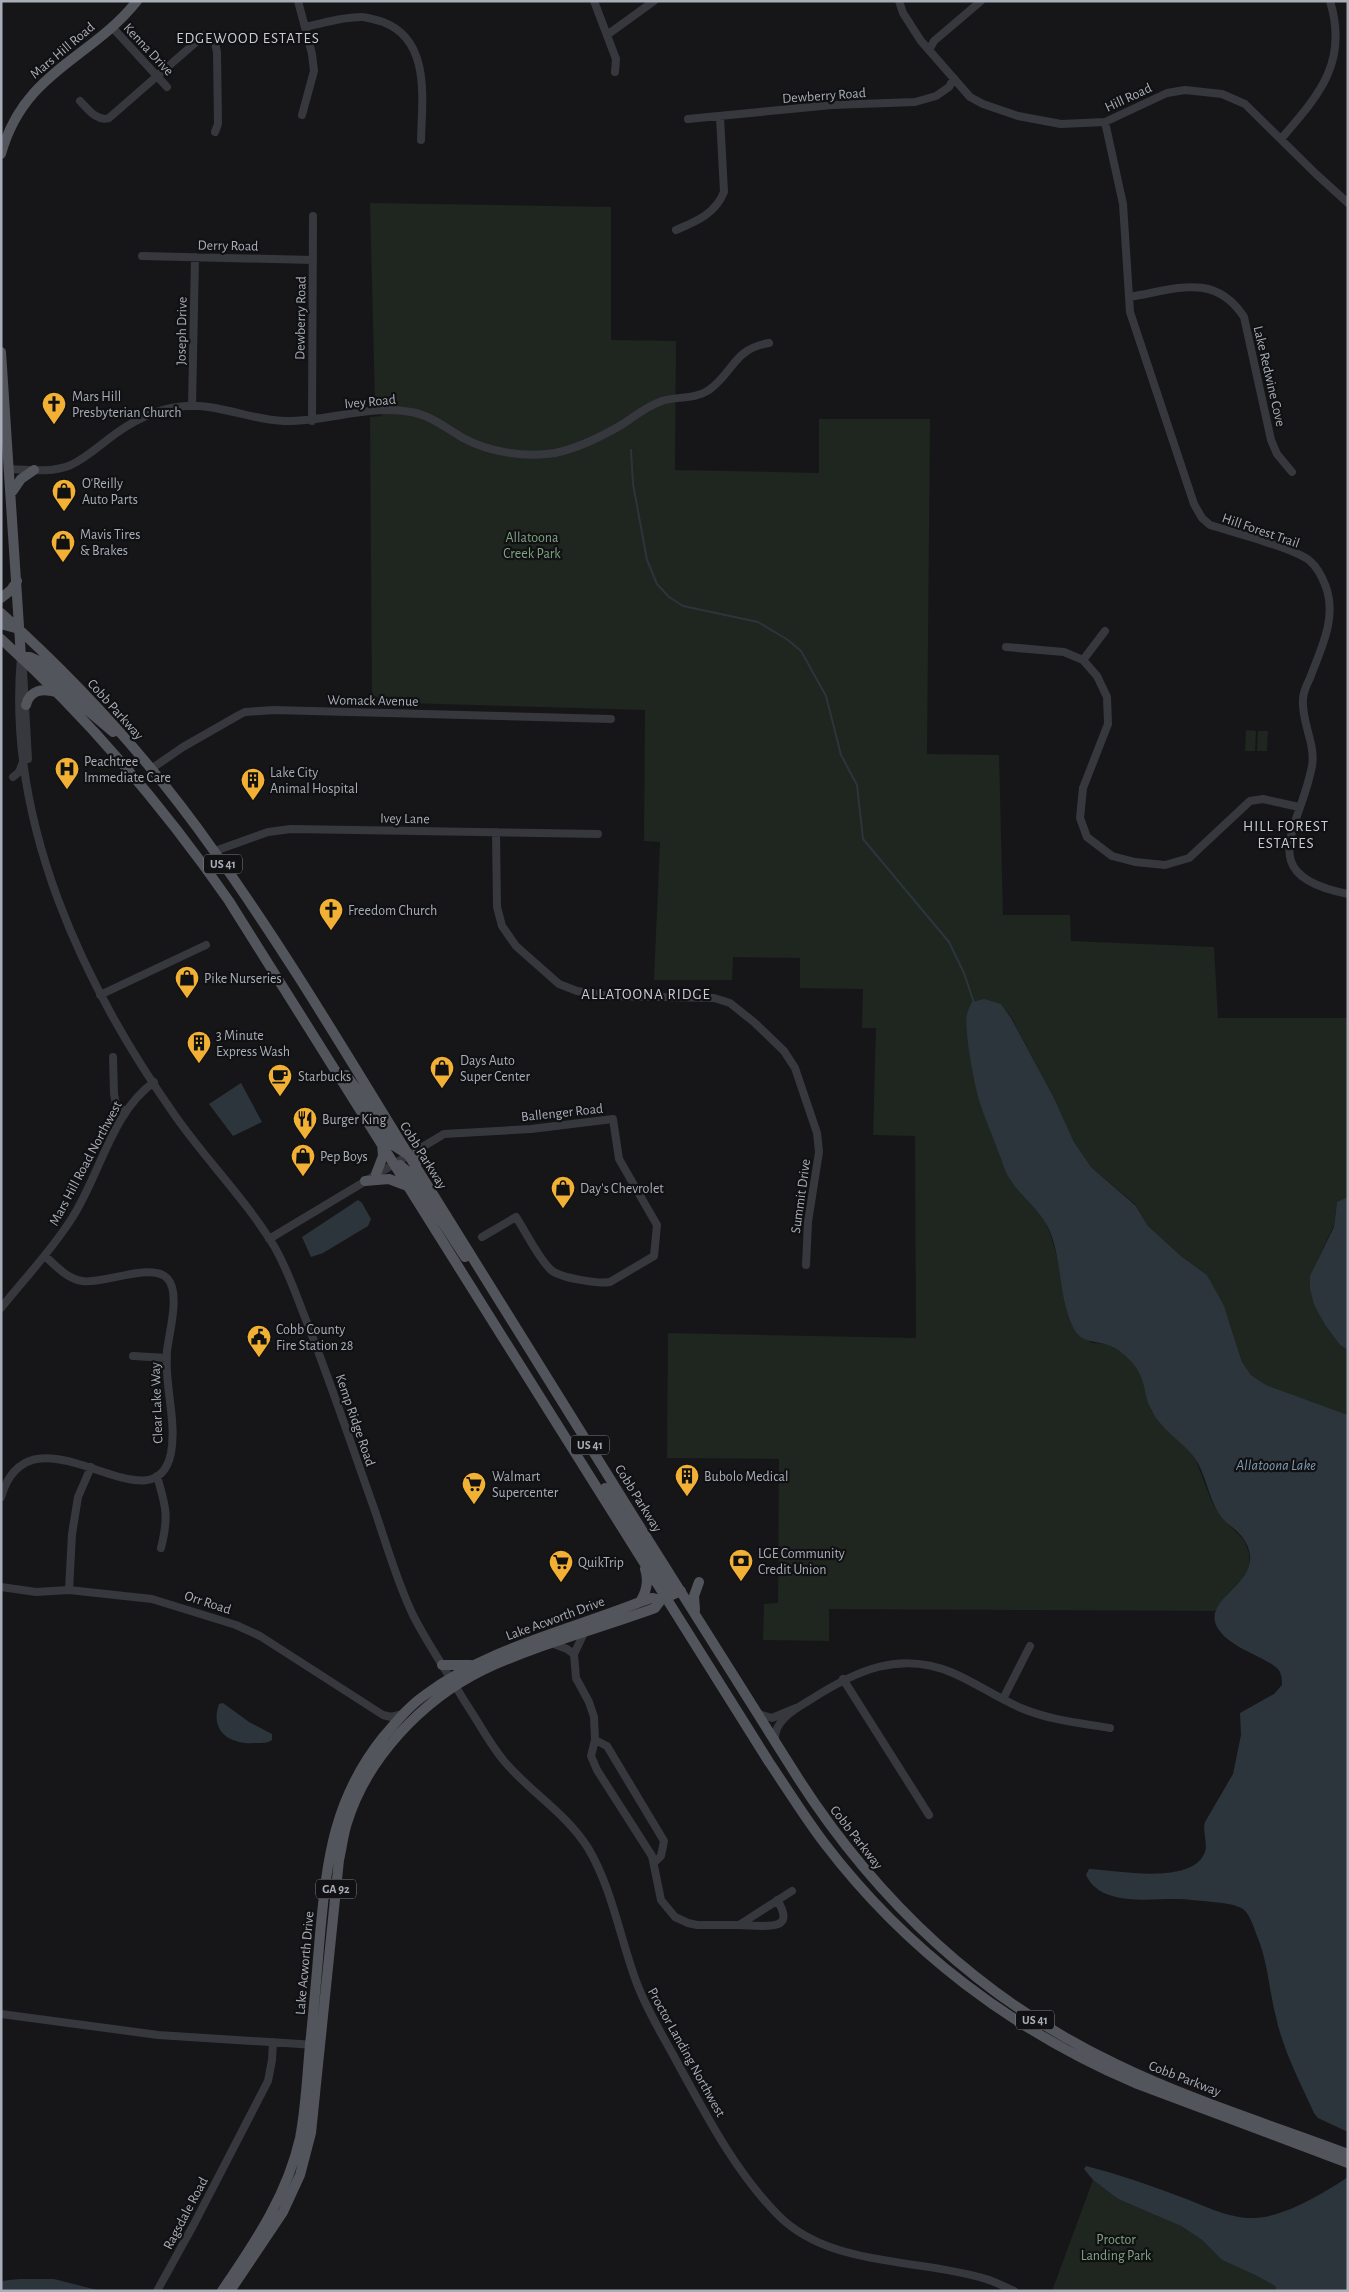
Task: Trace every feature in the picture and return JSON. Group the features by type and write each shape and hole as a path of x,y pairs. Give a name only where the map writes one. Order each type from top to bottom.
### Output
{"main road":[{"name":"Mars Hill Road","path":"2,151 18,115 36,89 62,65 112,27 138,1"},
{"path":"1,352 21,657 30,657 39,661 98,720 127,742"},
{"path":"11,493 17,483 34,470"},
{"path":"1,598 11,590 17,580"},
{"name":"Cobb Parkway","path":"1,613 20,629 80,689 151,769 215,851 481,1271 765,1756 825,1843 883,1912 927,1954 960,1981 1025,2026 1101,2068 1171,2097 1347,2160"},
{"path":"1,624 12,629 20,629"},
{"name":"Cobb Parkway","path":"1,639 56,692 122,762 211,875 256,941 638,1555 670,1596 695,1614 823,1816 864,1870 915,1925 968,1972 1037,2022 1116,2065 1347,2160"},
{"path":"26,705 31,695 38,690 56,692"},
{"path":"328,1057 362,1096 393,1145 408,1155"},
{"path":"376,1174 383,1156 382,1143"},
{"path":"416,1168 418,1149"},
{"path":"395,1163 411,1174 450,1236 470,1263 481,1271"},
{"path":"365,1181 388,1179 411,1188"},
{"path":"590,1476 603,1486 620,1509 670,1596"},
{"path":"638,1555 648,1580 640,1602"},
{"path":"695,1614 694,1596 699,1582"},
{"name":"Lake Acworth Drive","path":"230,2291 283,2212 300,2175 311,2133 336,1888 347,1822 369,1776 392,1743 421,1712 473,1664 640,1602 652,1598 670,1596"},
{"name":"Lake Acworth Drive","path":"222,2291 280,2200 291,2171 300,2136 325,1882 331,1845 348,1795 373,1752 404,1713 423,1696 453,1682 655,1608 670,1596"},
{"path":"442,1665 459,1666 473,1664"},
{"path":"960,1981 968,1972"}],"street":[{"path":"298,1 314,71 302,115"},
{"path":"594,1 616,59 615,72"},
{"path":"608,35 654,1"},
{"name":"Hill Road","path":"899,1 903,12 929,50 970,97 1018,116 1061,124 1105,122 1167,93 1200,90 1222,94 1245,104 1348,203"},
{"path":"929,50 934,41 981,1"},
{"path":"1280,139 1317,97 1330,79 1335,61 1339,32 1330,1"},
{"path":"305,27 342,18 364,17 394,27 404,36 418,58 422,77 421,140"},
{"name":"Kenna Drive","path":"112,27 168,87"},
{"path":"80,101 92,113 105,120 195,43 205,35 210,36 218,52 218,124 216,132"},
{"name":"Dewberry Road","path":"688,119 832,106 915,102 936,96 949,88 954,78"},
{"path":"676,230 699,220 720,202 724,192 720,117"},
{"name":"Hill Forest Trail","path":"1105,122 1123,204 1130,312 1161,410 1194,504 1202,518 1210,525 1284,549 1310,561 1323,579 1331,600 1330,620 1303,696 1302,711 1313,755 1312,767 1289,844 1290,862 1299,874 1312,883 1348,894"},
{"name":"Dewberry Road","path":"312,421 313,216"},
{"name":"Derry Road","path":"142,256 313,260"},
{"name":"Joseph Drive","path":"192,406 195,257"},
{"name":"Lake Redwine Cove","path":"1128,296 1196,286 1209,288 1223,294 1235,304 1244,317 1271,440 1277,454 1292,472"},
{"name":"Ivey Road","path":"9,469 34,470 71,465 134,422 163,410 192,406 270,419 312,421 374,410 394,409 415,412 430,418 463,438 494,450 530,456 553,453 578,447 606,434 664,400 690,398 708,391 740,354 749,348 768,343"},
{"path":"1083,660 1105,632"},
{"path":"1006,647 1049,649 1064,652 1083,660 1097,676 1107,697 1108,724 1083,788 1080,818 1087,837 1112,856 1135,862 1165,865 1189,858 1237,810 1250,801 1263,799 1299,807"},
{"path":"21,657 26,705 27,776"},
{"path":"21,657 18,685 24,762 35,824 45,860 100,995 154,1082"},
{"name":"Womack Avenue","path":"151,769 183,747 245,712 274,710 611,718"},
{"path":"14,777 24,762"},
{"name":"Ivey Lane","path":"215,851 259,834 276,830 598,834"},
{"name":"Summit Drive","path":"496,832 497,907 502,926 516,946 559,984 578,991 609,996 714,998 730,1003 755,1023 784,1051 795,1068 817,1133 819,1152 808,1222 806,1265"},
{"path":"100,995 206,945"},
{"path":"113,1058 116,1104 125,1112"},
{"name":"Mars Hill Road Northwest","path":"1,1308 44,1256 82,1202 125,1112 138,1094 154,1082"},
{"name":"Kemp Ridge Road","path":"154,1082 202,1153 236,1193 269,1239 289,1276 318,1350 402,1589 428,1643 453,1682"},
{"name":"Ballenger Road","path":"269,1239 418,1149 450,1132 525,1129 613,1120 619,1159 657,1225 654,1256 610,1282 602,1283 573,1278 551,1271 516,1217 482,1237"},
{"name":"Clear Lake Way","path":"44,1256 69,1276 81,1281 93,1282 129,1274 150,1273 160,1274 167,1278 173,1292 174,1302 167,1358 172,1430 170,1454 162,1472 157,1476"},
{"path":"132,1356 167,1358"},
{"path":"1,1497 10,1476 16,1468 26,1463 55,1458 91,1467 132,1481 144,1482 157,1476 167,1512 167,1524 161,1548"},
{"path":"69,1590 72,1534 78,1496 91,1467"},
{"name":"Orr Road","path":"1,1587 36,1592 69,1590 152,1598 236,1625 260,1636 384,1715"},
{"path":"584,1633 574,1654 576,1678 589,1702 594,1717 595,1740 591,1756 597,1770 654,1863 661,1900 674,1917 688,1924 773,1926 780,1924 784,1919 784,1912 777,1900"},
{"path":"554,1644 568,1649 574,1654"},
{"path":"1004,1699 1030,1646"},
{"path":"758,1714 772,1718 798,1707 843,1679 883,1665 898,1663 923,1665 951,1672 1004,1699 1050,1717 1110,1728"},
{"path":"843,1679 929,1815"},
{"name":"Proctor Landing Northwest","path":"453,1682 503,1760 537,1794 554,1807 586,1846 601,1876 638,1988 709,2120 739,2166 773,2210 790,2228 831,2247 872,2257 986,2279 1014,2291"},
{"path":"776,1743 777,1726 798,1707"},
{"path":"386,1734 384,1715 390,1716 404,1713"},
{"path":"595,1740 607,1746 664,1841 661,1856 654,1863"},
{"path":"739,1925 792,1891"},
{"path":"1,2014 158,2035 321,2045"},
{"name":"Ragsdale Road","path":"157,2291 235,2147 268,2081 273,2042"}],"green space":[{"name":"Allatoona Creek Park","path":"370,203 611,207 611,340 676,341 675,470 819,473 819,419 930,419 927,754 999,755 1003,915 1070,915 1071,941 1214,947 1218,1018 1348,1018 1348,1197 1337,1203 1334,1225 1318,1259 1310,1289 1314,1305 1325,1325 1340,1345 1348,1350 1348,1415 1266,1385 1251,1375 1242,1362 1230,1324 1207,1275 1181,1256 1148,1226 1136,1205 1091,1167 1074,1142 1054,1098 1011,1017 1001,1004 967,1013 967,1029 979,1100 1010,1180 1043,1216 1051,1236 1080,1336 1092,1343 1108,1344 1121,1352 1134,1365 1144,1380 1151,1410 1162,1426 1181,1441 1195,1458 1212,1502 1220,1516 1244,1540 1249,1553 1250,1566 1243,1578 1226,1595 1215,1611 829,1609 829,1641 763,1640 764,1604 778,1603 779,1459 667,1458 668,1333 916,1338 915,1136 873,1135 876,1028 862,1028 863,989 800,988 800,958 733,957 732,980 654,980 660,842 644,841 645,710 372,702 370,417 382,416 382,403 375,403"},
{"path":"1246,730 1256,731 1255,751 1245,751"},
{"path":"1258,731 1268,731 1267,751 1257,751"},
{"name":"Proctor Landing Park","path":"1093,2180 1118,2199 1181,2226 1202,2240 1222,2260 1275,2286 1277,2291 1052,2291"}],"water":[{"name":"Allatoona Lake","path":"984,999 1001,1004 1011,1018 1054,1098 1074,1142 1091,1167 1136,1206 1148,1226 1181,1256 1207,1275 1224,1306 1242,1362 1251,1375 1266,1385 1348,1415 1348,2132 1318,2118 1314,2113 1283,2042 1261,1946 1250,1918 1243,1909 1228,1904 1180,1899 1125,1899 1102,1892 1093,1885 1086,1875 1089,1869 1153,1874 1170,1873 1197,1863 1206,1848 1205,1822 1233,1774 1241,1735 1240,1713 1274,1694 1282,1685 1282,1678 1276,1667 1231,1642 1217,1627 1215,1616 1218,1606 1248,1568 1250,1555 1245,1541 1219,1514 1194,1457 1156,1418 1149,1405 1141,1377 1134,1365 1115,1348 1084,1339 1076,1332 1068,1316 1055,1245 1051,1234 1038,1212 1009,1178 979,1100 970,1057 966,1022 972,1002"},
{"path":"241,1083 262,1122 233,1136 209,1104"},
{"path":"1348,1197 1348,1350 1340,1345 1325,1325 1314,1305 1310,1289 1310,1276 1334,1227 1337,1202"},
{"path":"358,1200 362,1203 371,1219 368,1226 323,1253 311,1257 302,1237"},
{"path":"223,1703 249,1722 272,1734 272,1740 265,1743 248,1743 239,1742 225,1735 217,1723 219,1704"},
{"path":"1086,2166 1145,2184 1216,2211 1245,2218 1265,2217 1290,2209 1315,2197 1348,2177 1348,2291 1277,2291 1275,2286 1222,2260 1202,2240 1181,2226 1118,2199 1093,2180 1084,2169"},
{"path":"54,2279 101,2291 1,2291 1,2281"}],"waterway":[{"path":"631,450 633,484 647,560 657,584 669,597 683,606 758,622 788,640 801,651 826,696 841,755 857,785 863,839 949,942 964,973 974,1003"}],"place":[{"name":"Mars Hill Presbyterian Church","path":"54,425"},
{"name":"O'Reilly Auto Parts","path":"64,512"},
{"name":"Mavis Tires & Brakes","path":"63,563"},
{"name":"Peachtree Immediate Care","path":"67,790"},
{"name":"Lake City Animal Hospital","path":"253,801"},
{"name":"Freedom Church","path":"331,931"},
{"name":"Pike Nurseries","path":"187,999"},
{"name":"3 Minute Express Wash","path":"199,1064"},
{"name":"Days Auto Super Center","path":"442,1089"},
{"name":"Starbucks","path":"280,1097"},
{"name":"Burger King","path":"305,1140"},
{"name":"Pep Boys","path":"303,1177"},
{"name":"Day's Chevrolet","path":"563,1209"},
{"name":"Cobb County Fire Station 28","path":"259,1358"},
{"name":"Bubolo Medical","path":"687,1497"},
{"name":"Walmart Supercenter","path":"474,1505"},
{"name":"LGE Community Credit Union","path":"741,1582"},
{"name":"QuikTrip","path":"561,1583"}],"district":[{"name":"EDGEWOOD ESTATES","path":"248,38"},
{"name":"HILL FOREST ESTATES","path":"1286,834"},
{"name":"ALLATOONA RIDGE","path":"646,994"}]}
